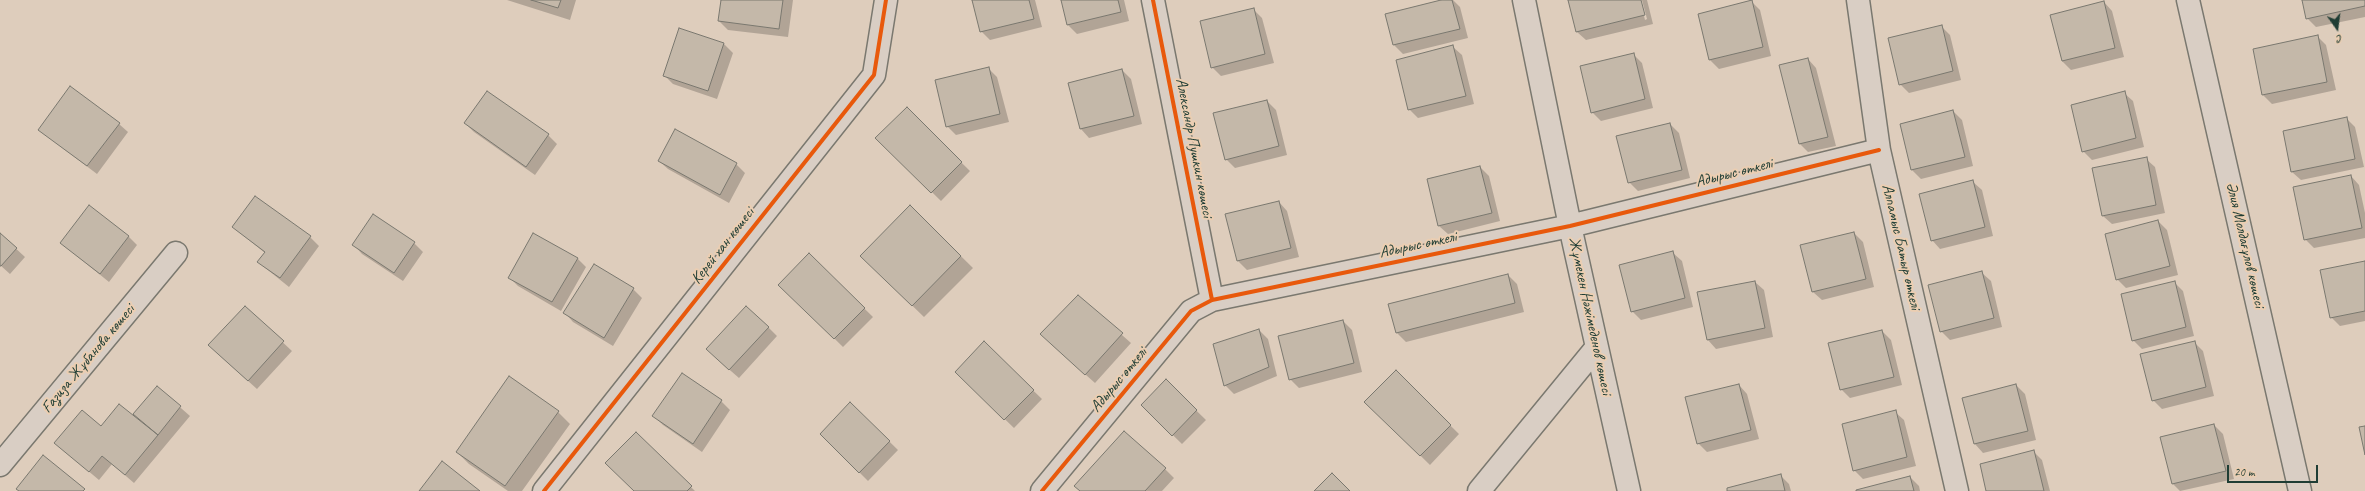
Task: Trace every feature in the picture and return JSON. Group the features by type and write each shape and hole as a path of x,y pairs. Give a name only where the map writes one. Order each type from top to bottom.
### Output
{"street":[{"name":"Керей хан көшесі","path":"544,491 874,75 886,0"},
{"name":"Александр Пушкин көшесі","path":"1153,0 1212,300"},
{"name":"Жұмекен Нәжімеденов көшесі","path":"1524,0 1570,226 1629,491"},
{"name":"Алпамыс Батыр өткелі","path":"1858,0 1879,150 1957,491"},
{"name":"Әлия Молдағұлов көшесі","path":"2188,0 2300,491"},
{"name":"Адырыс өткелі","path":"1042,491 1191,311 1212,300 1570,226 1879,150"},
{"name":"Ғазиза Жұбанова көшесі","path":"0,465 176,253"},
{"path":"1479,491 1597,347"}],"building":[{"path":"531,0 561,0 558,8"},
{"path":"721,0 783,0 779,29 718,21"},
{"path":"972,0 1029,0 1034,19 980,32"},
{"path":"1061,0 1118,0 1121,12 1067,25"},
{"path":"1441,0 1452,0 1460,29 1393,45 1385,14"},
{"path":"1568,0 1641,0 1645,15 1576,32"},
{"path":"1752,0 1763,47 1709,60 1698,14"},
{"path":"2302,0 2365,0 2365,6 2306,19"},
{"path":"2104,1 2115,48 2062,61 2050,15"},
{"path":"1254,8 1265,54 1211,68 1200,21"},
{"path":"1942,25 1953,71 1899,85 1888,38"},
{"path":"679,28 724,43 708,91 663,76"},
{"path":"2318,35 2327,82 2262,95 2253,49"},
{"path":"1453,45 1466,96 1408,110 1396,60"},
{"path":"1634,53 1645,99 1591,113 1580,66"},
{"path":"1808,58 1828,137 1799,144 1779,65"},
{"path":"989,67 1000,114 946,127 935,80"},
{"path":"1122,69 1134,116 1080,129 1068,83"},
{"path":"70,86 120,123 87,166 38,130"},
{"path":"487,91 549,134 526,167 464,123"},
{"path":"2125,91 2136,138 2082,152 2071,105"},
{"path":"1267,100 1279,146 1225,160 1213,113"},
{"path":"907,107 962,162 931,193 875,138"},
{"path":"1953,110 1965,157 1911,170 1900,124"},
{"path":"2347,117 2355,159 2291,172 2283,131"},
{"path":"1670,123 1682,170 1628,183 1616,136"},
{"path":"675,129 737,163 720,195 658,161"},
{"path":"2147,157 2156,205 2102,216 2092,168"},
{"path":"1480,166 1492,213 1438,226 1427,179"},
{"path":"2351,175 2362,228 2304,240 2293,187"},
{"path":"1973,180 1985,227 1931,241 1919,194"},
{"path":"255,196 311,236 280,278 257,262 265,252 232,227"},
{"path":"1279,201 1291,248 1237,261 1225,214"},
{"path":"89,205 129,236 100,274 60,243"},
{"path":"910,205 961,256 912,306 860,256"},
{"path":"373,214 415,242 394,273 352,245"},
{"path":"2158,220 2170,266 2116,280 2105,234"},
{"path":"1854,232 1866,279 1812,292 1800,245"},
{"path":"0,233 17,248 1,266 0,266"},
{"path":"533,233 578,258 552,302 508,278"},
{"path":"1673,251 1685,298 1631,312 1619,265"},
{"path":"809,253 865,308 834,339 778,285"},
{"path":"2365,261 2365,311 2330,318 2320,270"},
{"path":"594,264 634,288 604,338 563,313"},
{"path":"1982,271 1994,318 1940,332 1928,285"},
{"path":"1508,274 1515,303 1396,333 1388,304"},
{"path":"1755,281 1765,328 1707,340 1697,292"},
{"path":"2175,281 2186,327 2132,341 2121,294"},
{"path":"1078,295 1123,333 1085,375 1040,334"},
{"path":"245,306 284,341 248,381 208,345"},
{"path":"746,306 769,327 729,370 706,349"},
{"path":"1343,320 1354,363 1289,380 1278,336"},
{"path":"1259,329 1269,367 1224,386 1213,344"},
{"path":"1882,330 1894,377 1840,390 1828,343"},
{"path":"984,341 1034,390 1004,420 955,372"},
{"path":"2195,341 2206,387 2152,401 2140,354"},
{"path":"1396,370 1451,425 1420,456 1364,402"},
{"path":"682,373 722,400 693,444 652,416"},
{"path":"509,376 559,411 505,486 456,452"},
{"path":"1166,379 1197,410 1172,436 1141,405"},
{"path":"1739,384 1751,430 1697,444 1685,397"},
{"path":"2016,384 2028,431 1974,444 1962,398"},
{"path":"157,386 181,406 158,435 133,414"},
{"path":"850,402 890,441 859,473 820,434"},
{"path":"119,404 158,435 125,475 102,456 89,472 54,443 82,410 101,426"},
{"path":"1896,410 1907,457 1853,471 1842,424"},
{"path":"2214,424 2226,471 2172,484 2160,437"},
{"path":"2365,426 2365,455 2359,427"},
{"path":"1124,431 1166,468 1145,491 1080,491 1074,486"},
{"path":"636,432 692,486 687,491 634,491 605,463"},
{"path":"2034,450 2044,491 1986,491 1980,464"},
{"path":"43,455 85,489 83,491 19,491 16,489"},
{"path":"442,461 480,491 419,491"},
{"path":"1332,473 1350,491 1314,491"},
{"path":"1781,474 1785,491 1727,491 1727,488"},
{"path":"1910,476 1914,491 1856,491 1856,490"}],"cycle path":[{"path":"544,491 874,75 886,0"},
{"path":"1153,0 1212,300"},
{"path":"1042,491 1191,311 1212,300 1570,226 1879,150"}]}
